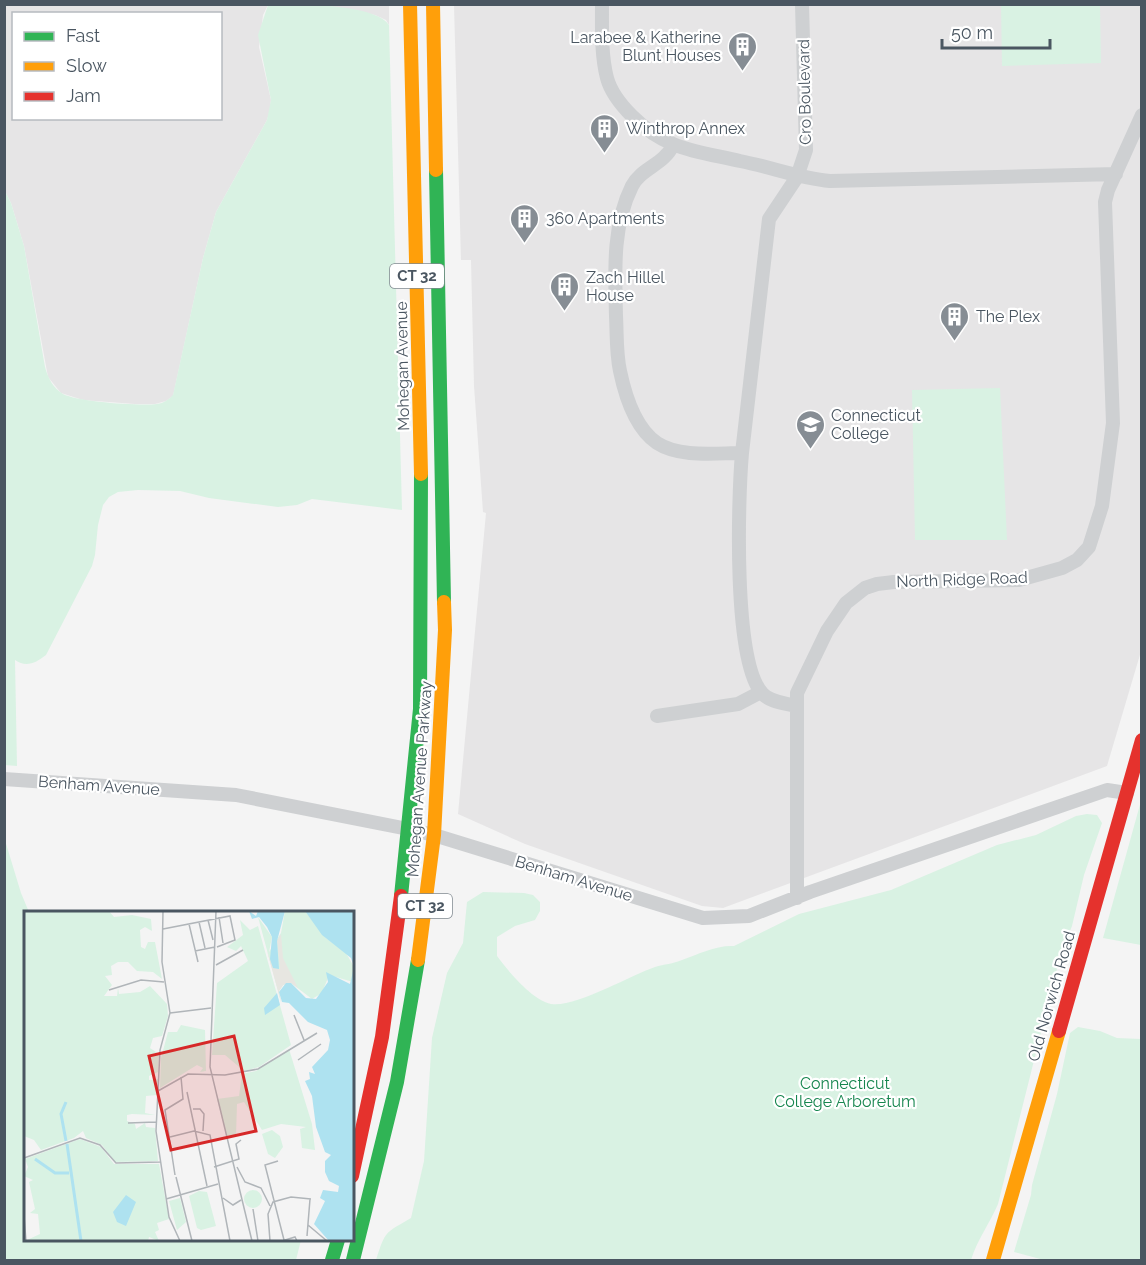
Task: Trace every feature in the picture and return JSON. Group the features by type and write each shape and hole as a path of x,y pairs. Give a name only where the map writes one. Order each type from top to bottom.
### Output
{"main road":[{"name":"Mohegan Avenue","path":"410,4 421,450 421,547"},
{"name":"Mohegan Avenue Parkway","path":"353,1260 397,1082 416,973 434,835 445,630 433,4"},
{"name":"Mohegan Avenue Parkway","path":"354,1167 382,1037 396,942 420,709 421,547"},
{"name":"Old Norwich Road","path":"993,1260 1142,740"},
{"path":"332,1260 337,1241"}],"street":[{"path":"602,4 605,68 612,92 622,106 644,128 673,146 759,165 797,177 830,181 1116,174"},
{"name":"Cro Boulevard","path":"742,453 769,219 797,177 803,164 806,147 802,4"},
{"name":"North Ridge Road","path":"796,897 795,706 797,693 827,631 846,603 865,588 878,584 1019,580 1062,568 1083,555 1091,544 1102,506 1114,413 1105,206 1107,192 1142,115"},
{"path":"673,146 666,158 638,177 632,185 618,236 615,288 619,369 630,406 645,430 657,442 683,452 742,453 741,608 748,657 752,674 761,692 769,698 795,706"},
{"path":"657,716 740,703 761,692"},
{"name":"Benham Avenue","path":"4,779 236,795 408,829 703,918 749,916 796,897 1107,790 1127,793"}],"shaded area":[{"path":"5,5 268,5 263,15 259,47 271,100 270,110 267,120 216,212 203,258 173,396 155,404 135,404 83,400 61,393 48,377 24,246 5,191"},
{"path":"323,5 389,5 389,25 386,20 375,15"},
{"name":"Connecticut College","path":"454,5 1141,5 1142,648 1107,766 723,908 702,906 525,844 458,814 486,513 483,512 474,386 471,260 461,260"}],"green space":[{"path":"268,5 333,6 367,12 381,18 389,25 402,510 312,499 297,505 278,507 209,498 180,491 138,490 118,492 109,497 103,505 98,525 92,566 46,655 31,664 23,664 15,660 17,766 5,765 5,191 24,246 45,367 54,386 59,392 71,397 95,401 159,404 168,400 173,395 203,258 216,212 267,120 271,100 258,35"},
{"path":"1001,5 1100,5 1101,63 1002,66"},
{"path":"1000,388 1007,540 915,540 912,390"},
{"path":"1141,801 1141,945 1103,938"},
{"name":"Connecticut College Arboretum","path":"1097,815 1102,823 1084,875 1072,926 1061,953 998,1204 971,1260 376,1260 387,1234 411,1218 424,1161 432,1038 447,973 463,943 467,902 483,892 524,893 533,895 540,902 540,911 535,920 515,926 497,937 497,956 514,977 536,997 551,1004 561,1004 588,996 655,967 714,948 734,946 799,914 891,890 997,845 1036,835 1076,816"},
{"path":"4,837 29,911 24,911 24,1241 301,1241 296,1260 5,1260"},
{"path":"1078,1027 1100,1031 1117,1038 1141,1039 1141,1260 1044,1260 1014,1252 1057,1094 1070,1033"}],"traffic: fast":[{"path":"436,170 444,602"},
{"path":"401,896 420,709 421,474"},
{"path":"353,1260 397,1082 418,960"},
{"path":"332,1260 338,1241"}],"traffic: slow":[{"path":"410,4 421,474"},
{"path":"433,4 436,170"},
{"path":"418,960 434,835 445,630 444,602"},
{"path":"993,1260 1059,1031"}],"traffic: jam":[{"path":"1059,1031 1142,740"},
{"path":"354,1167 382,1037 401,896"}],"place":[{"name":"Larabee & Katherine Blunt Houses","path":"742,72"},
{"name":"Winthrop Annex","path":"605,154"},
{"name":"360 Apartments","path":"525,244"},
{"name":"Zach Hillel House","path":"565,312"},
{"name":"The Plex","path":"955,342"},
{"name":"Connecticut College","path":"810,450"}]}
